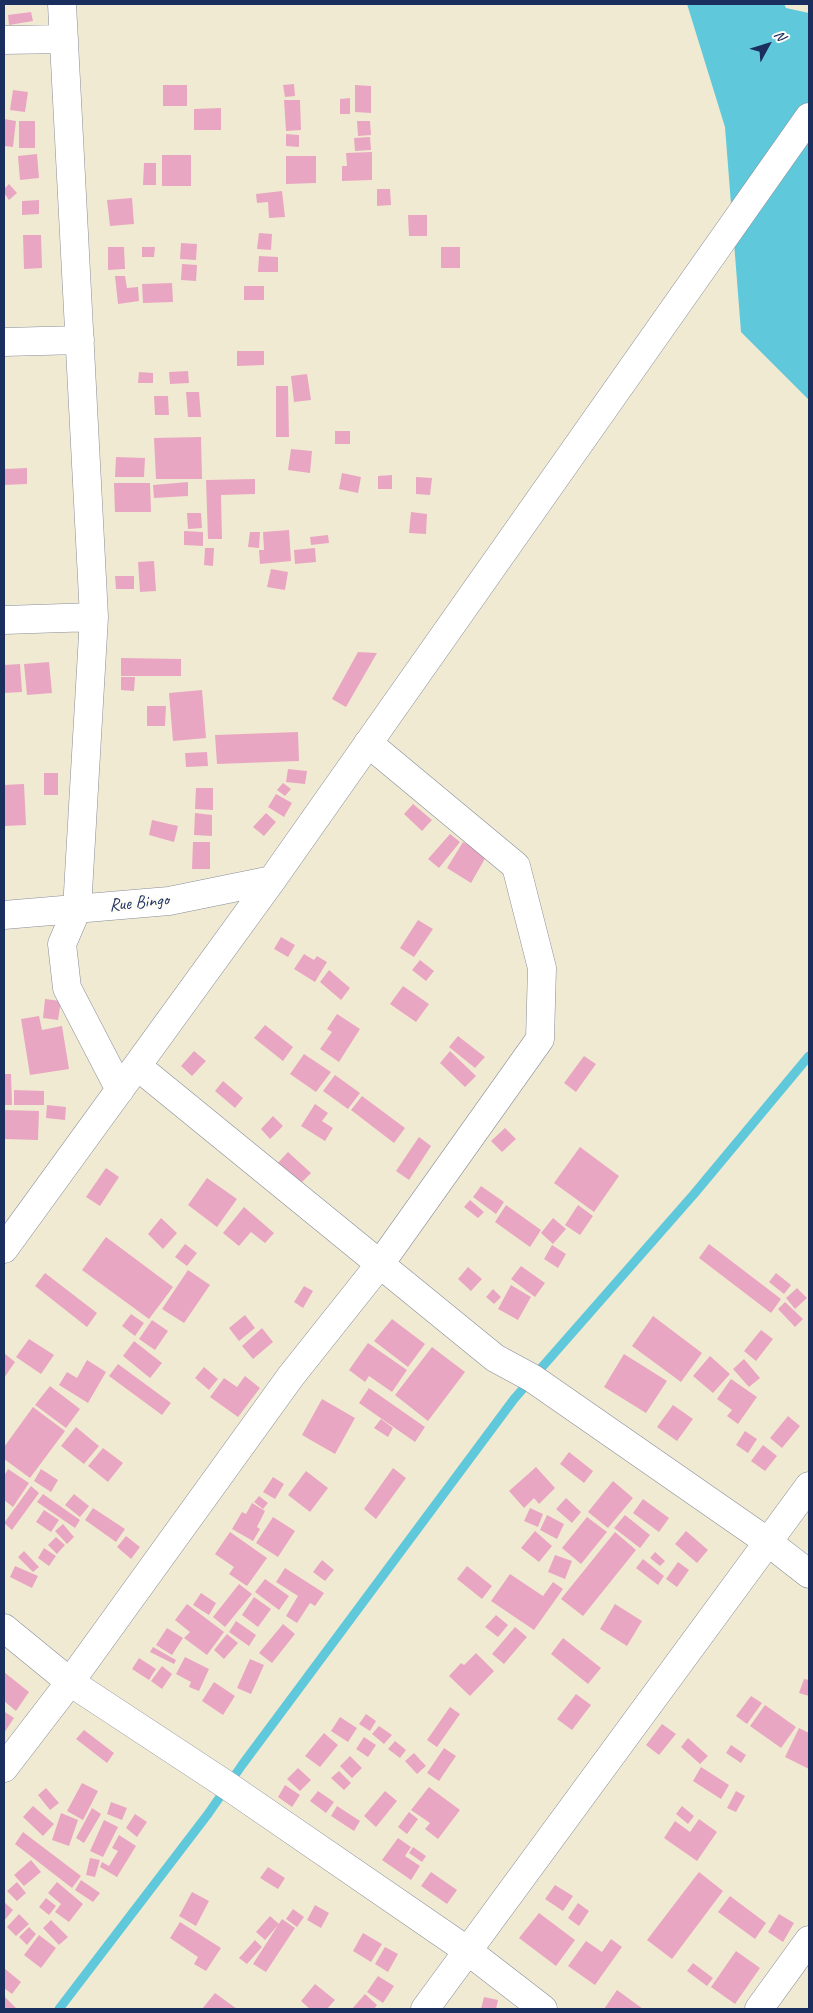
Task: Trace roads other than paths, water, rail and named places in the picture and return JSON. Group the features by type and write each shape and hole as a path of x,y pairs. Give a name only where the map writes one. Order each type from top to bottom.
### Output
{"street":[{"path":"62,4 94,617 77,909 62,944 68,988 120,1090"},
{"path":"4,40 64,39"},
{"path":"4,1249 272,880 809,117"},
{"path":"4,342 80,340"},
{"path":"4,620 94,617"},
{"path":"4,1768 70,1682 291,1376 380,1264 540,1039 542,968 516,866 368,743"},
{"name":"Rue Bingo","path":"4,916 169,901 272,880"},
{"path":"137,1066 495,1358 532,1378 768,1542 809,1574"},
{"path":"425,2009 809,1486"},
{"path":"4,1628 70,1682 228,1786 468,1951 543,2009"},
{"path":"760,2009 809,1940"}],"water":[{"path":"687,4 784,4 786,8 809,13 809,400 741,332 725,127"}],"waterway":[{"path":"59,2009 208,1814 242,1765 514,1399 694,1194 809,1056"}]}
